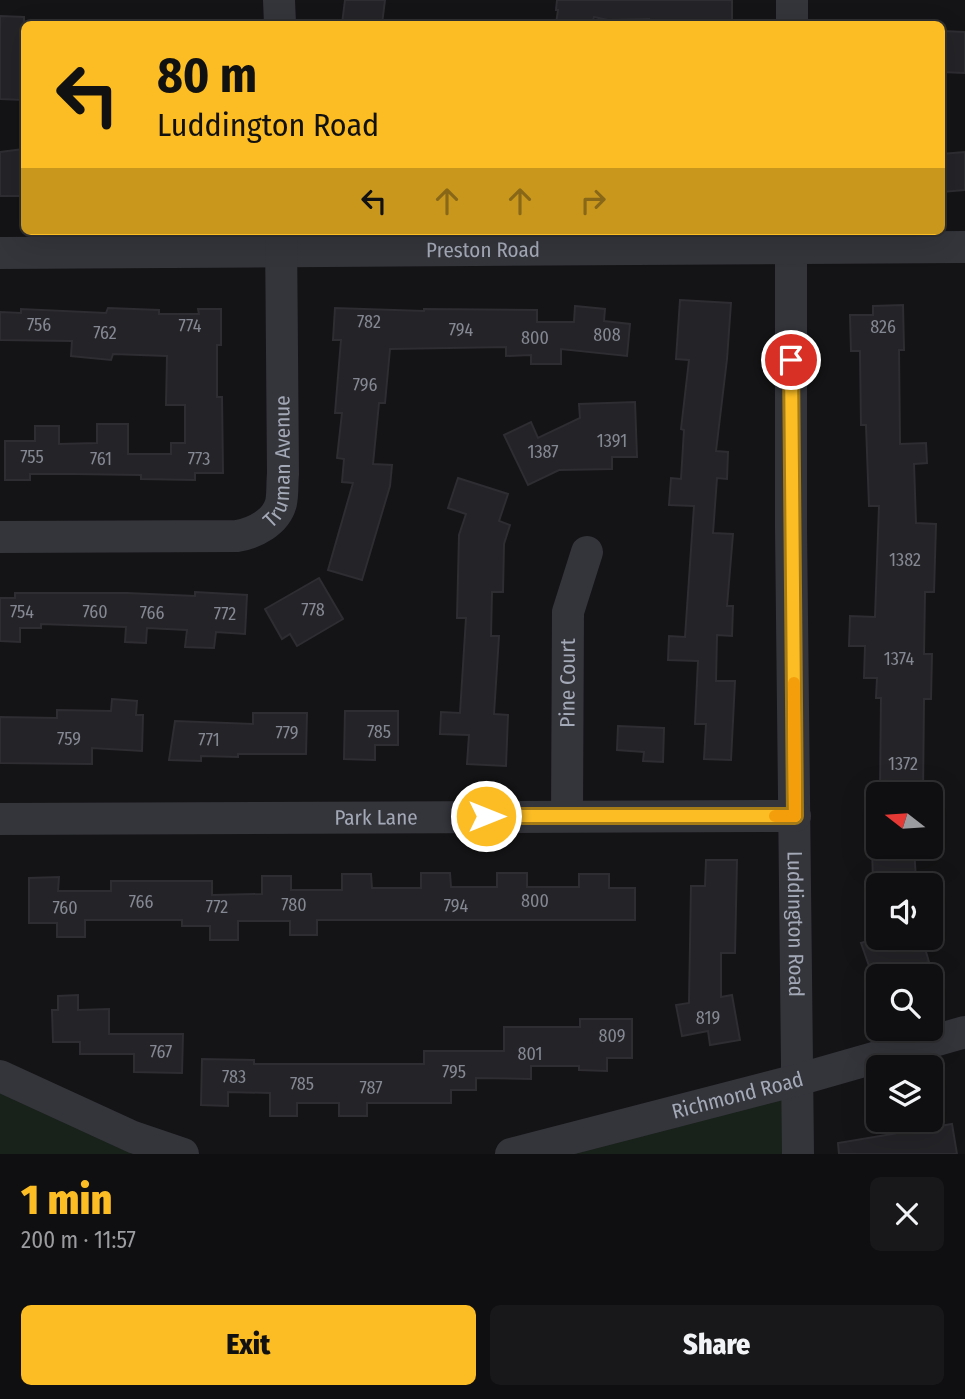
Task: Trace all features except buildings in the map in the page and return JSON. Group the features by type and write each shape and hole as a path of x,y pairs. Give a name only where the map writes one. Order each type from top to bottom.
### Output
{"street":[{"path":"279,0 279,21"},
{"path":"792,0 792,21"},
{"name":"Preston Road","path":"0,253 281,241 792,240 965,247"},
{"name":"Luddington Road","path":"792,240 791,528 798,1154"},
{"name":"Truman Avenue","path":"0,537 237,536 252,534 271,519 281,505 283,474 281,241"},
{"name":"Pine Court","path":"567,816 568,612 587,552"},
{"name":"Park Lane","path":"0,818 795,816"},
{"name":"Richmond Road","path":"511,1154 797,1080 965,1032"},
{"path":"0,1076 132,1137 183,1154"}],"shaded area":[{"path":"0,1076 183,1154 0,1154"},
{"path":"797,1080 798,1154 511,1154"}],"slow traffic":[{"path":"775,816 795,816 794,683"}],"route":[{"path":"486,816 795,816 791,360"}]}
